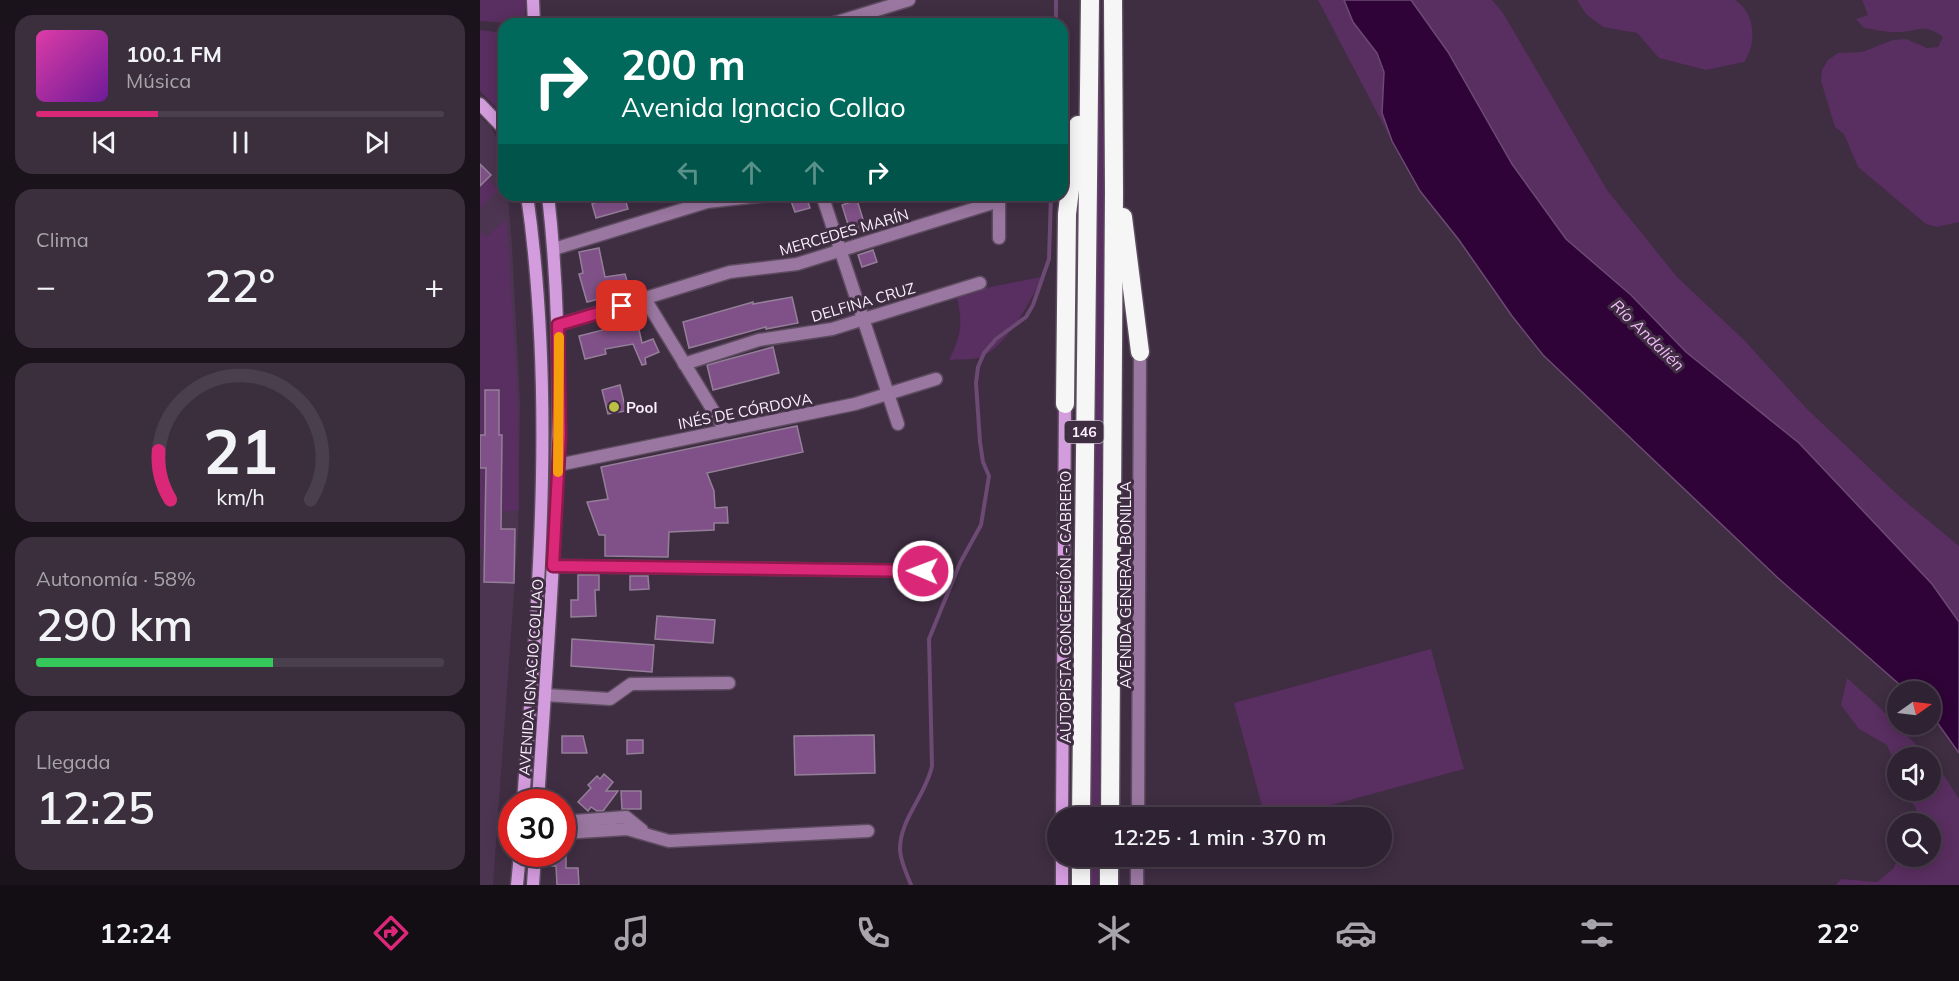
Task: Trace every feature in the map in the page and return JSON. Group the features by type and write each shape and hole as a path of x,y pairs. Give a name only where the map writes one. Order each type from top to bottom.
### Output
{"highway":[{"name":"AUTOPISTA CONCEPCIÓN - CABRERO","path":"1081,807 1090,0"},
{"name":"146","path":"1110,807 1113,0"},
{"path":"1065,404 1067,214 1089,46"},
{"path":"1114,146 1140,352"},
{"path":"1081,867 1081,885"},
{"path":"1109,867 1109,885"}],"main road":[{"path":"533,0 534,18"},
{"path":"480,104 498,123"},
{"name":"AVENIDA IGNACIO COLLAO","path":"524,789 544,457 543,375 534,251 528,201"},
{"name":"AVENIDA IGNACIO COLLAO","path":"539,789 558,465 558,325 549,201"},
{"path":"1062,807 1065,404"},
{"path":"517,885 519,867"},
{"path":"533,885 534,867"},
{"path":"1062,867 1062,885"}],"street":[{"path":"850,18 909,0"},
{"path":"554,249 716,201"},
{"path":"824,201 898,424"},
{"name":"MERCEDES MARÍN","path":"558,325 736,271 791,265 840,251 990,201"},
{"name":"MERCEDES MARÍN","path":"999,201 999,238"},
{"name":"DELFINA CRUZ","path":"684,364 759,340 812,333 864,320 980,283"},
{"path":"645,299 725,430"},
{"name":"AVENIDA GENERAL BONILLA","path":"1138,807 1140,352"},
{"name":"INÉS DE CÓRDOVA","path":"558,465 889,395 936,379"},
{"path":"553,566 923,571"},
{"path":"546,695 610,699 631,684 729,683"},
{"path":"576,821 626,817 645,833"},
{"path":"576,832 627,829 669,841 868,831"},
{"path":"1137,867 1137,885"}],"shaded area":[{"path":"480,0 526,0 524,18 498,18 498,22 480,21"},
{"path":"1098,0 1104,166 1099,807 1089,807"},
{"path":"1318,0 1344,0 1353,22 1377,53 1384,72 1382,113 1392,141"},
{"path":"1411,0 1492,0 1503,13 1607,190 1677,277 1744,340 1807,409 1900,497 1959,546 1959,622 1932,584 1842,490 1748,401 1686,352 1632,295 1566,239 1512,164 1448,52"},
{"path":"1577,0 1735,0 1742,6 1751,21 1751,47 1744,62 1706,70 1659,58 1637,33 1603,27 1586,14"},
{"path":"1862,0 1959,0 1959,222 1937,227 1926,224 1858,167 1844,134 1835,127 1821,81 1822,70 1828,60 1838,53 1862,52 1893,40 1906,39 1927,48 1938,47 1943,37 1926,29 1894,32 1864,28 1856,19 1868,15"},
{"path":"480,30 498,32 498,110 480,91"},
{"path":"480,117 491,127 498,141 498,201 508,201 520,403 518,536 500,789 498,789 493,885 480,885"},
{"path":"488,179 498,190 480,208 480,186"},
{"path":"504,220 507,222 518,407 519,510 501,512 502,436 499,435 499,390 485,390 485,435 480,435 480,231 487,237"},
{"path":"1041,277 1016,324 997,346 978,358 949,360 957,343 960,328 960,312 956,294"},
{"path":"480,468 486,468 484,549 480,549"},
{"path":"1431,649 1464,769 1324,807 1262,807 1234,703"},
{"path":"1847,678 1887,715 1887,735 1906,735 1918,747 1888,747 1859,729 1841,705"},
{"path":"1941,772 1959,799 1959,885 1836,885 1841,879 1877,882 1894,867 1941,867 1941,813 1917,813 1910,801 1941,801"},
{"path":"1089,867 1098,867 1098,885 1089,885"}],"water":[{"name":"Río Andalién","path":"1344,0 1411,0 1448,52 1512,164 1566,239 1631,295 1686,352 1799,443 1932,584 1959,622 1959,753 1941,728 1941,681 1896,681 1778,578 1543,355 1512,316 1459,240 1420,191 1392,141 1382,113 1384,72 1377,53 1353,22"}],"building":[{"path":"480,164 491,175 480,186"},
{"path":"599,201 626,201 628,209 596,218 592,204"},
{"path":"791,201 808,201 810,208 795,212"},
{"path":"857,201 866,229 851,234 842,205"},
{"path":"599,248 605,277 625,274 630,291 587,302 579,274 583,273 579,252"},
{"path":"873,250 877,262 862,267 858,255"},
{"path":"792,297 798,323 766,329 766,327 689,348 683,322 753,302 753,304"},
{"path":"635,312 642,343 653,339 659,352 645,358 646,364 642,365 633,344 605,349 606,354 585,359 579,336 603,330 602,323 624,318 623,315"},
{"path":"773,347 779,373 713,390 707,365"},
{"path":"620,385 626,411 608,414 602,390"},
{"path":"485,390 499,390 499,435 502,435 501,529 515,529 514,583 484,582 486,468 480,468 480,435 485,435"},
{"path":"797,426 803,452 707,473 714,491 715,508 727,507 728,523 714,523 714,530 669,532 668,557 605,556 605,535 599,535 587,502 608,499 601,467"},
{"path":"578,575 599,575 599,590 595,590 596,616 571,617 571,600 578,600"},
{"path":"630,576 648,576 649,589 630,590"},
{"path":"657,616 715,620 713,643 655,639"},
{"path":"572,639 654,645 652,672 571,666"},
{"path":"874,735 875,773 795,775 794,736"},
{"path":"562,736 583,736 587,753 562,753"},
{"path":"627,740 643,740 643,753 627,754"},
{"path":"604,774 613,782 606,791 618,791 603,811 597,811 591,807 588,811 578,802 591,788 588,785 597,776 600,779"},
{"path":"621,791 641,791 641,809 622,809"},
{"path":"556,867 578,868 579,885 557,885"}],"waterway":[{"path":"1056,0 1056,18"},
{"path":"911,885 902,863 900,849 904,827 929,777 932,766 929,639 960,563 981,525 989,476 983,462 980,442 976,383 978,367 984,353 996,339 1026,317 1033,305 1049,259 1051,201"}],"slow traffic":[{"path":"558,472 559,337"}],"place":[{"name":"Pool","path":"614,407"}],"route":[{"path":"622,306 558,325 560,435 553,566 923,571"}]}
